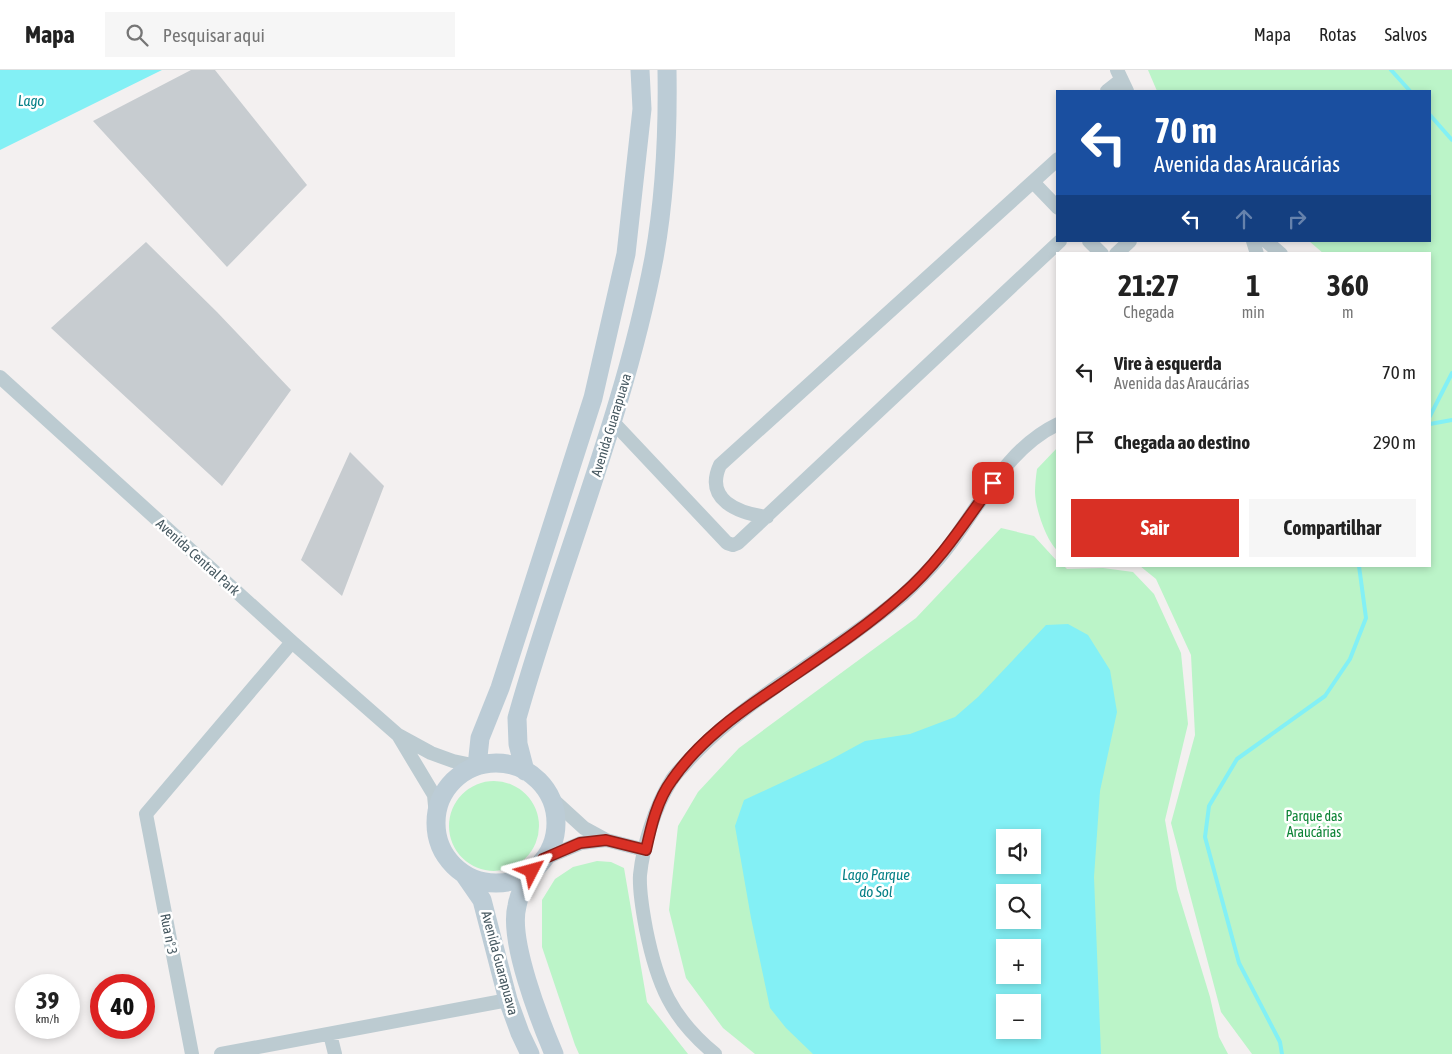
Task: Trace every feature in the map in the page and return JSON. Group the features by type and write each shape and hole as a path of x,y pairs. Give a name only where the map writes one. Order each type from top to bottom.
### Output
{"street":[{"name":"Avenida Guarapuava","path":"477,766 480,738 500,688 593,398 626,254 642,109 640,70"},
{"name":"Avenida Guarapuava","path":"526,771 518,744 517,718 613,422 635,341 654,257 668,123 667,70"},
{"path":"1108,90 1122,80"},
{"path":"767,517 747,514 734,509 716,489 715,476 720,464 1056,160"},
{"path":"1033,182 1054,198"},
{"path":"613,422 727,543 733,545 738,543 1059,242"},
{"path":"1090,242 1100,252"},
{"path":"1118,252 1129,242"},
{"path":"1267,242 1279,252"},
{"name":"Avenida Central Park","path":"0,377 292,642 398,735"},
{"path":"715,1054 680,1020 666,996 653,965 644,918 640,877 652,821 671,780 707,740 740,712 828,651 902,595 940,557 1003,470 1025,447 1056,425"},
{"name":"Rua nº 3","path":"192,1054 146,814 292,642"},
{"path":"398,735 431,753 453,761 477,766"},
{"path":"398,735 434,795 437,833 442,850 451,864 464,874 481,881 499,883 516,879 580,843 606,840"},
{"path":"436,816 440,800 449,785 462,774 477,766 493,763 510,764 526,771 539,782 549,796 584,828 606,840 646,850"},
{"path":"538,865 552,844 555,828 554,812 549,796"},
{"name":"Avenida Guarapuava","path":"538,865 516,908 516,932 524,968 541,1022 554,1054"},
{"name":"Avenida Guarapuava","path":"464,874 484,907 508,1000 530,1054"},
{"path":"221,1054 508,1000"},
{"path":"330,1034 336,1054"}],"green space":[{"name":"Parque das Araucárias","path":"1148,70 1452,70 1452,1054 1252,1054 1221,1012 1171,823 1195,735 1191,655 1156,579 1141,567 1431,567 1431,252 1322,252 1310,242 1431,242 1431,90 1157,90"},
{"path":"1056,449 1056,549 1049,539 1037,506 1035,492 1037,469"},
{"path":"1001,528 1034,536 1056,560 1056,567 1065,567 1067,569 1103,568 1133,572 1154,594 1181,653 1188,724 1165,820 1177,889 1210,997 1219,1037 1228,1054 755,1054 723,1028 686,978 669,910 678,826 698,792 739,748 916,618"},
{"path":"494,781 511,784 526,794 536,809 539,826 536,843 526,858 511,868 494,871 477,868 462,858 452,843 449,826 452,809 462,794 477,784"},
{"path":"597,861 611,862 624,868 647,1002 688,1054 579,1054 542,947 542,900 555,879 573,867"}],"water":[{"name":"Lago","path":"0,70 162,70 0,150"},
{"name":"Lago Parque do Sol","path":"1068,624 1088,635 1110,670 1117,712 1100,791 1094,877 1101,1054 813,1054 786,1028 770,1008 751,918 735,826 744,800 830,760 865,741 910,734 955,717 978,697 1046,625"}],"building":[{"path":"191,70 215,70 307,185 227,267 93,121"},
{"path":"146,242 217,312 291,390 222,486 51,328"},
{"path":"350,452 384,486 342,596 301,560"}],"waterway":[{"path":"1391,70 1409,90"},
{"path":"1431,116 1452,140"},
{"path":"1431,414 1452,373"},
{"path":"1431,424 1452,420"},
{"path":"1282,1054 1280,1042 1239,963 1205,837 1209,806 1237,759 1325,696 1350,659 1366,618 1359,567"}],"route":[{"path":"532,871 543,859 580,843 606,840 646,850 652,821 671,780 707,740 740,712 828,651 902,595 940,557 993,483"}]}
